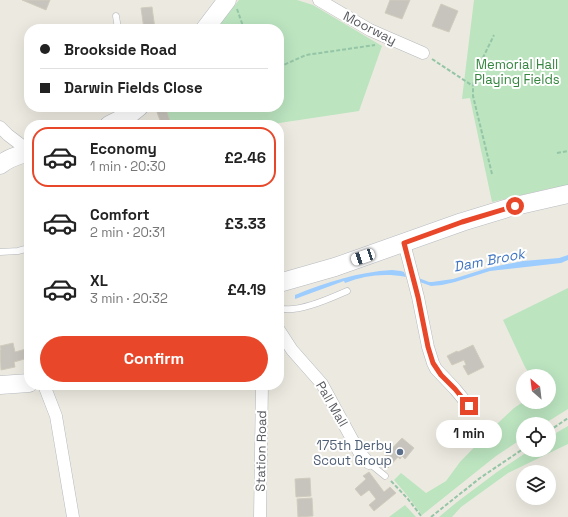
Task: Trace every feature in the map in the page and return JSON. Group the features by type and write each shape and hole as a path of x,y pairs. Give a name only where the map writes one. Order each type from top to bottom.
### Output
{"street":[{"name":"Moorway","path":"319,0 370,30 423,53"},
{"path":"210,24 231,2"},
{"path":"119,120 136,112"},
{"path":"0,127 24,147"},
{"path":"0,165 24,153"},
{"path":"284,282 334,267 462,222 511,207 568,194"},
{"path":"404,243 433,363 441,375 469,406"},
{"name":"Pall Mall","path":"284,338 292,350 322,384 359,452 368,463"},
{"path":"1,384 24,383"},
{"path":"46,390 56,416 73,517"},
{"name":"Station Road","path":"260,517 262,390"}],"lane":[{"path":"116,16 117,24"},
{"path":"0,252 24,249"},
{"path":"284,310 322,302 347,291"},
{"name":"Pall Mall","path":"368,463 385,476"}],"path":[{"path":"231,2 242,24"},
{"path":"284,65 306,55 374,46 378,44 383,35"},
{"path":"492,174 473,86 476,72 494,36"},
{"path":"423,53 473,86"},
{"path":"557,153 568,151"},
{"path":"556,426 568,418"},
{"path":"431,517 480,478 516,454"},
{"path":"385,476 408,499 422,517"}],"green space":[{"path":"239,0 297,0 313,5 382,46 359,111 284,122 284,120 170,120 167,112 284,112 284,24 219,24"},
{"name":"Memorial Hall Playing Fields","path":"474,0 568,0 568,185 492,202 470,98 462,99"},
{"path":"568,288 568,409 555,417 516,417 516,443 496,456 422,515 394,480 401,473 426,493 446,481 460,462 516,407 516,409 556,409 556,369 526,369 503,320"},
{"path":"568,426 568,444 556,450 556,433"},
{"path":"520,457 541,457 525,465 516,465 516,469 508,473 461,507 452,517 439,517 457,502"},
{"path":"405,505 416,517 389,517"}],"water":[{"path":"568,255 568,260 561,263 490,271 442,285 431,286 417,281 416,277 429,282 453,279 488,268 523,261 559,258"},
{"path":"392,270 404,272 406,277 390,275 360,278 345,283 344,281 295,299 295,295 331,282 355,275"}],"building":[{"path":"22,0 50,0 46,10"},
{"path":"390,0 410,0 402,19 385,13"},
{"path":"441,4 458,11 449,32 432,26"},
{"path":"152,7 154,24 143,24 141,8"},
{"path":"157,112 167,112 170,120 160,120"},
{"path":"13,343 15,352 24,350 24,359 14,362 15,367 1,370 0,346"},
{"path":"473,345 484,367 468,375 463,366 466,365 464,360 452,365 447,356"},
{"name":"175th Derby Scout Group","path":"402,438 414,448 405,459 402,456 400,459 398,457 388,468 380,461"},
{"path":"369,472 384,492 390,487 396,493 374,511 369,505 376,499 369,490 361,496 355,489 366,479 363,476"},
{"path":"310,478 311,496 296,497 295,479"},
{"path":"312,498 313,516 298,517 297,499"}],"place":[{"name":"175th Derby Scout Group","path":"400,452"}],"route":[{"path":"469,406 441,375 433,363 404,243 462,222 515,206"}],"water label":[{"name":"Dam Brook","path":"489,260"}]}
